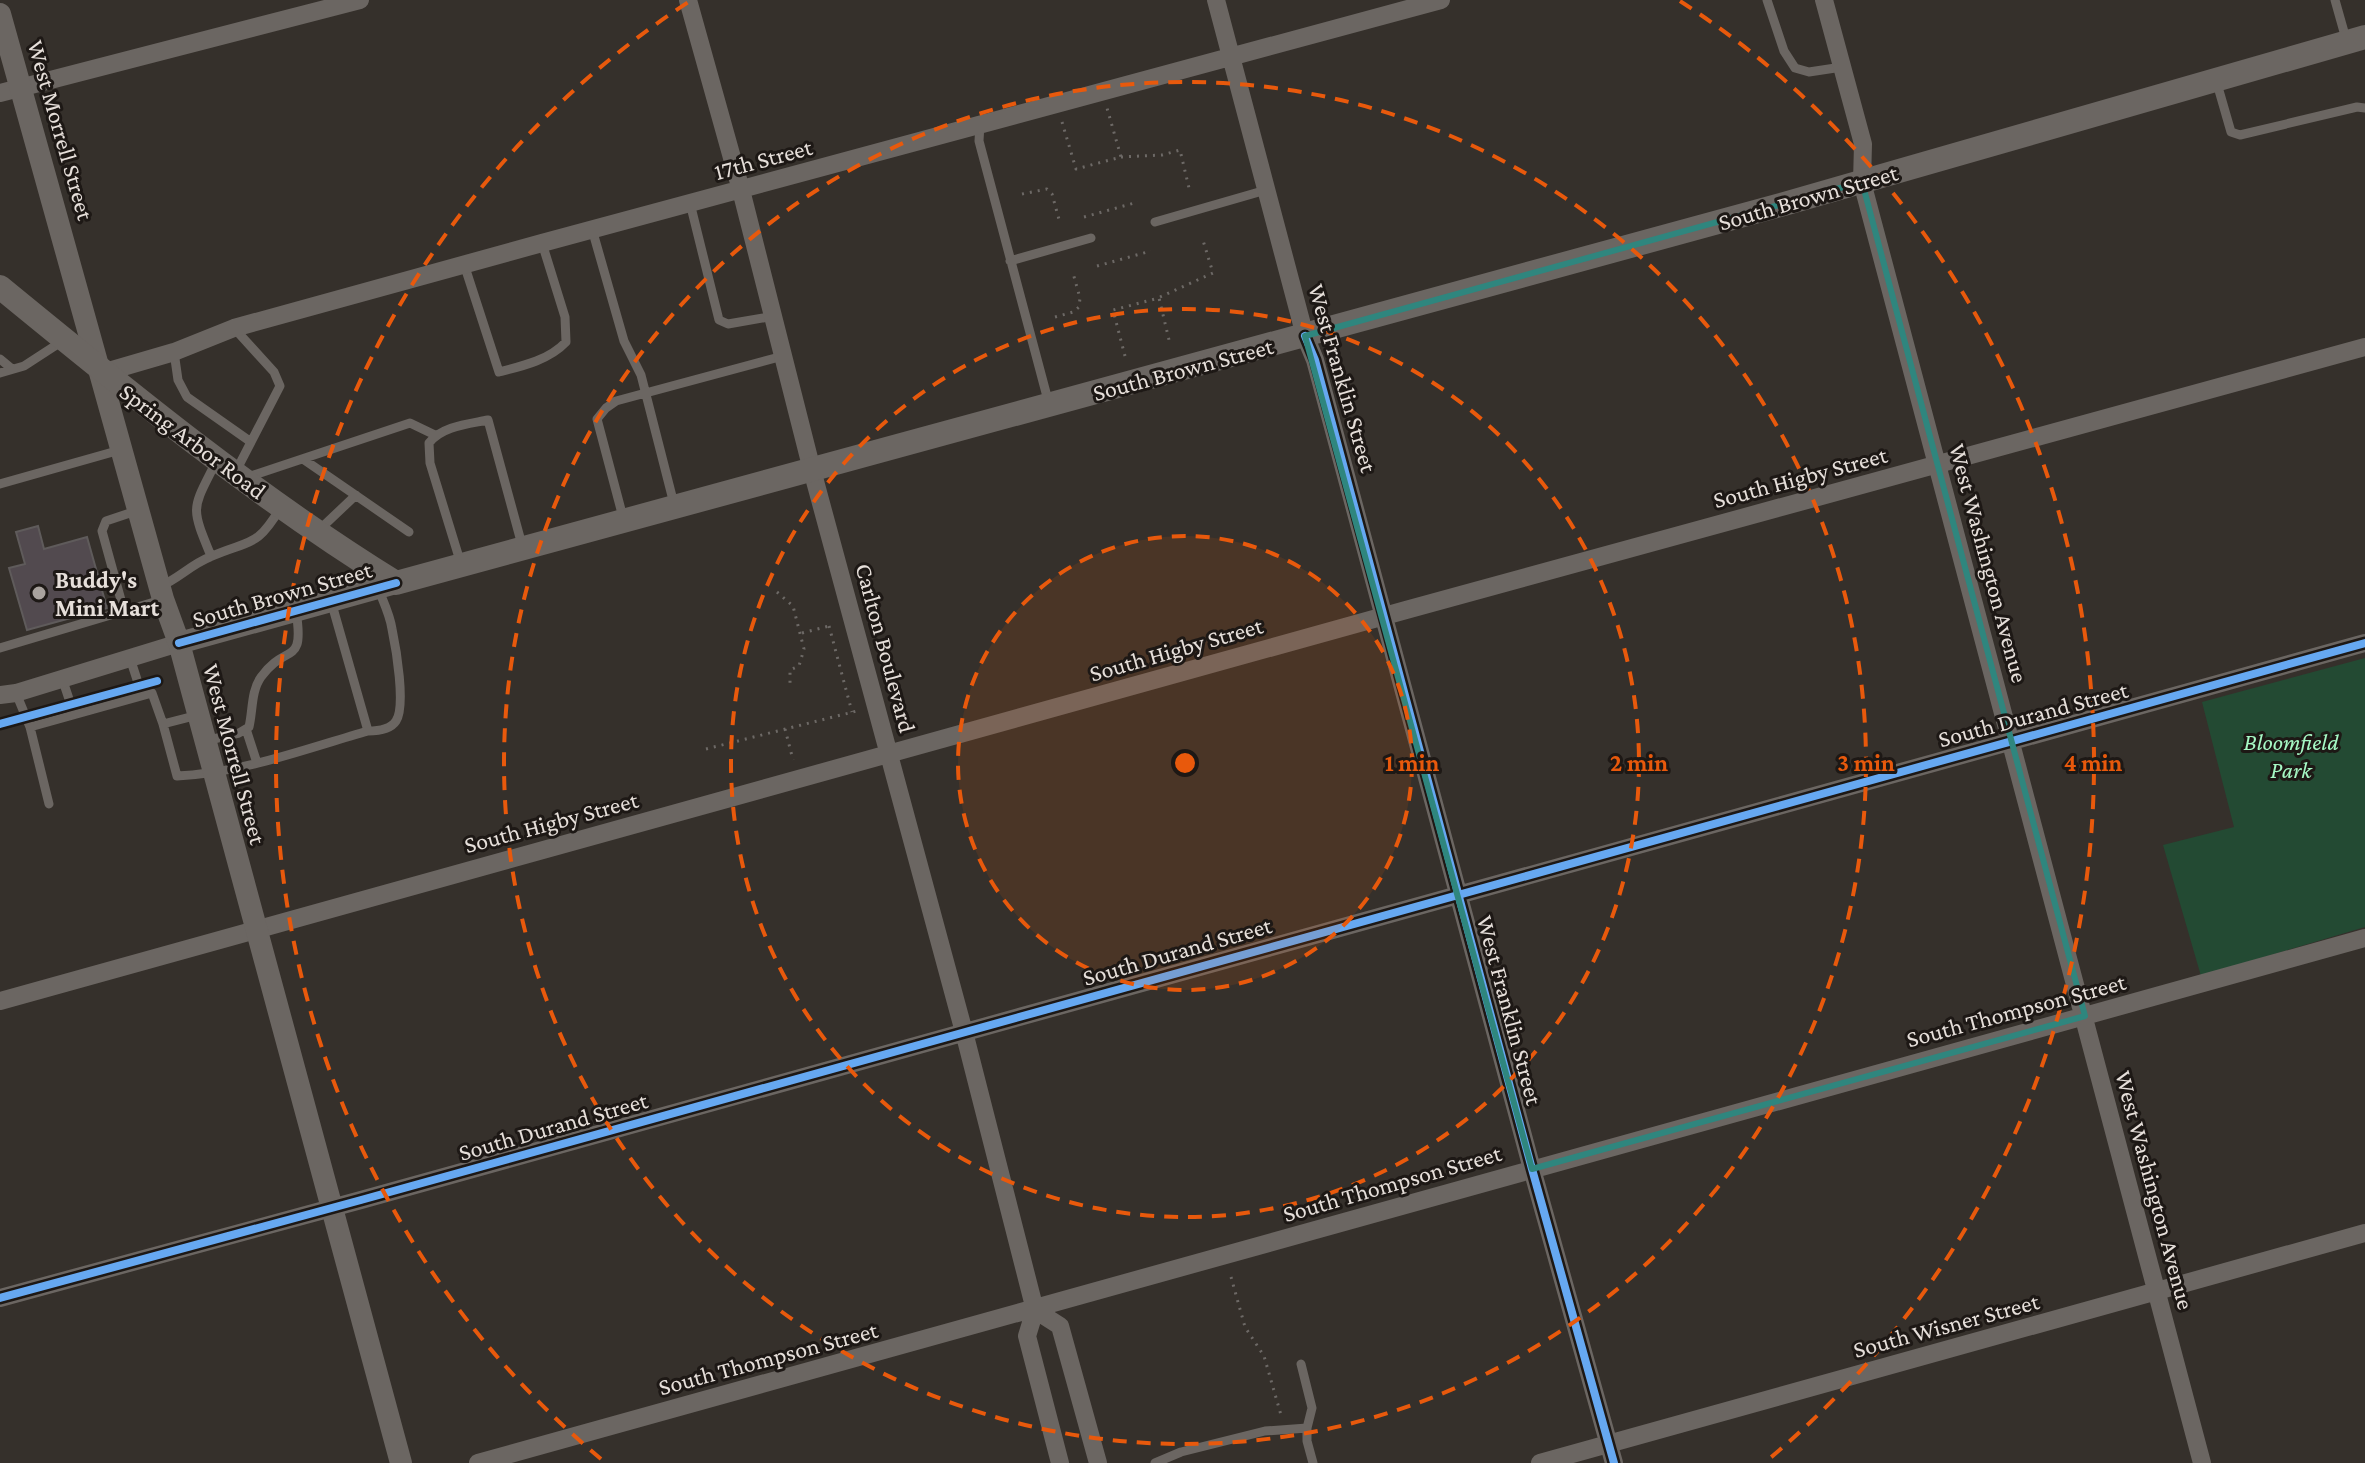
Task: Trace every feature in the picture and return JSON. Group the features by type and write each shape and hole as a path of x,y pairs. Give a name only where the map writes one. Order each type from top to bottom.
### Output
{"main road":[{"name":"South Brown Street","path":"387,586 1862,182 2356,40"},
{"name":"Spring Arbor Road","path":"0,287 102,373 387,586"}],"street":[{"path":"0,93 360,0"},
{"name":"Carlton Boulevard","path":"688,0 741,190 812,470 964,1032 1035,1310 1027,1336 1060,1463"},
{"name":"West Franklin Street","path":"1216,0 1614,1463"},
{"name":"17th Street","path":"102,373 174,352 234,328 1441,0"},
{"name":"West Washington Avenue","path":"1824,0 1863,144 1862,182 2202,1463"},
{"name":"West Morrell Street","path":"0,14 162,593 179,643 401,1463"},
{"name":"South Higby Street","path":"0,1001 2365,347"},
{"name":"South Brown Street","path":"8,694 387,586"},
{"name":"South Durand Street","path":"0,1298 2365,643"},
{"name":"South Thompson Street","path":"478,1463 2365,938"},
{"name":"South Wisner Street","path":"1540,1463 2365,1233"},
{"path":"1035,1310 1060,1326 1098,1463"}],"lane":[{"path":"1767,0 1784,51 1795,68 1809,72 1842,67"},
{"path":"2335,0 2356,40"},
{"path":"2216,80 2226,123 2231,132 2240,135 2357,107 2365,108"},
{"path":"980,124 979,141 1049,406"},
{"path":"1155,222 1266,190"},
{"path":"690,203 719,320 728,324 774,316"},
{"path":"592,229 624,341 641,375 675,508"},
{"path":"1010,261 1091,238"},
{"path":"464,264 499,372 555,354 566,342 565,317 542,243"},
{"path":"211,556 195,517 196,502 231,472 251,442 280,386 274,372 234,328"},
{"path":"0,373 24,366 64,340"},
{"path":"174,352 178,380 187,397 251,442"},
{"path":"624,522 597,419 606,408 616,401 783,356"},
{"path":"0,359 12,369"},
{"path":"461,565 430,463 429,443 435,435 488,420 523,548"},
{"path":"231,472 303,459 410,423 435,435"},
{"path":"0,484 123,449"},
{"path":"303,459 409,532"},
{"path":"317,532 356,495"},
{"path":"0,648 124,611 162,593 211,556 256,540 266,532 281,507"},
{"path":"124,611 102,531 106,521 139,510"},
{"path":"30,727 152,693 177,776 213,774 392,726 398,719 401,704 387,586"},
{"path":"331,601 368,731"},
{"path":"205,741 239,733 249,727 254,707 253,691 261,677 298,646 300,636 296,611"},
{"path":"130,658 142,695"},
{"path":"62,678 74,714"},
{"path":"8,694 30,727 49,804"},
{"path":"163,724 198,714"},
{"path":"246,729 257,763"},
{"path":"1301,1364 1312,1408 1307,1441 1313,1463"},
{"path":"1155,1463 1181,1452 1265,1431 1307,1428"}],"path":[{"path":"1106,105 1121,157"},
{"path":"1061,118 1076,169 1121,157 1162,155 1180,150 1189,188"},
{"path":"1022,194 1047,189 1052,194 1060,223"},
{"path":"1084,217 1138,202"},
{"path":"1125,356 1113,310 1159,298 1213,273 1202,237"},
{"path":"1097,266 1151,251"},
{"path":"1055,317 1079,307 1080,298 1073,273"},
{"path":"1159,298 1170,344"},
{"path":"777,592 793,606 804,649 799,666 790,670 790,683"},
{"path":"800,634 837,624"},
{"path":"829,626 852,712"},
{"path":"706,749 861,710"},
{"path":"785,729 794,767"},
{"path":"1231,1277 1245,1327 1264,1356 1285,1430"}],"highlighted area":[{"path":"1862,182 2085,1016 1532,1169 1305,336"}],"green space":[{"name":"Bloomfield Park","path":"2365,658 2365,927 2201,976 2163,845 2234,827 2202,702"}],"building":[{"path":"38,526 44,549 87,537 107,608 27,630 9,568 25,564 16,532"}],"cycle path":[{"path":"1305,336 1315,360 1614,1463"},
{"path":"179,643 396,583"},
{"path":"0,1298 2365,643"},
{"path":"0,724 157,681"}],"place":[{"name":"Buddy's Mini Mart","path":"39,593"}]}
